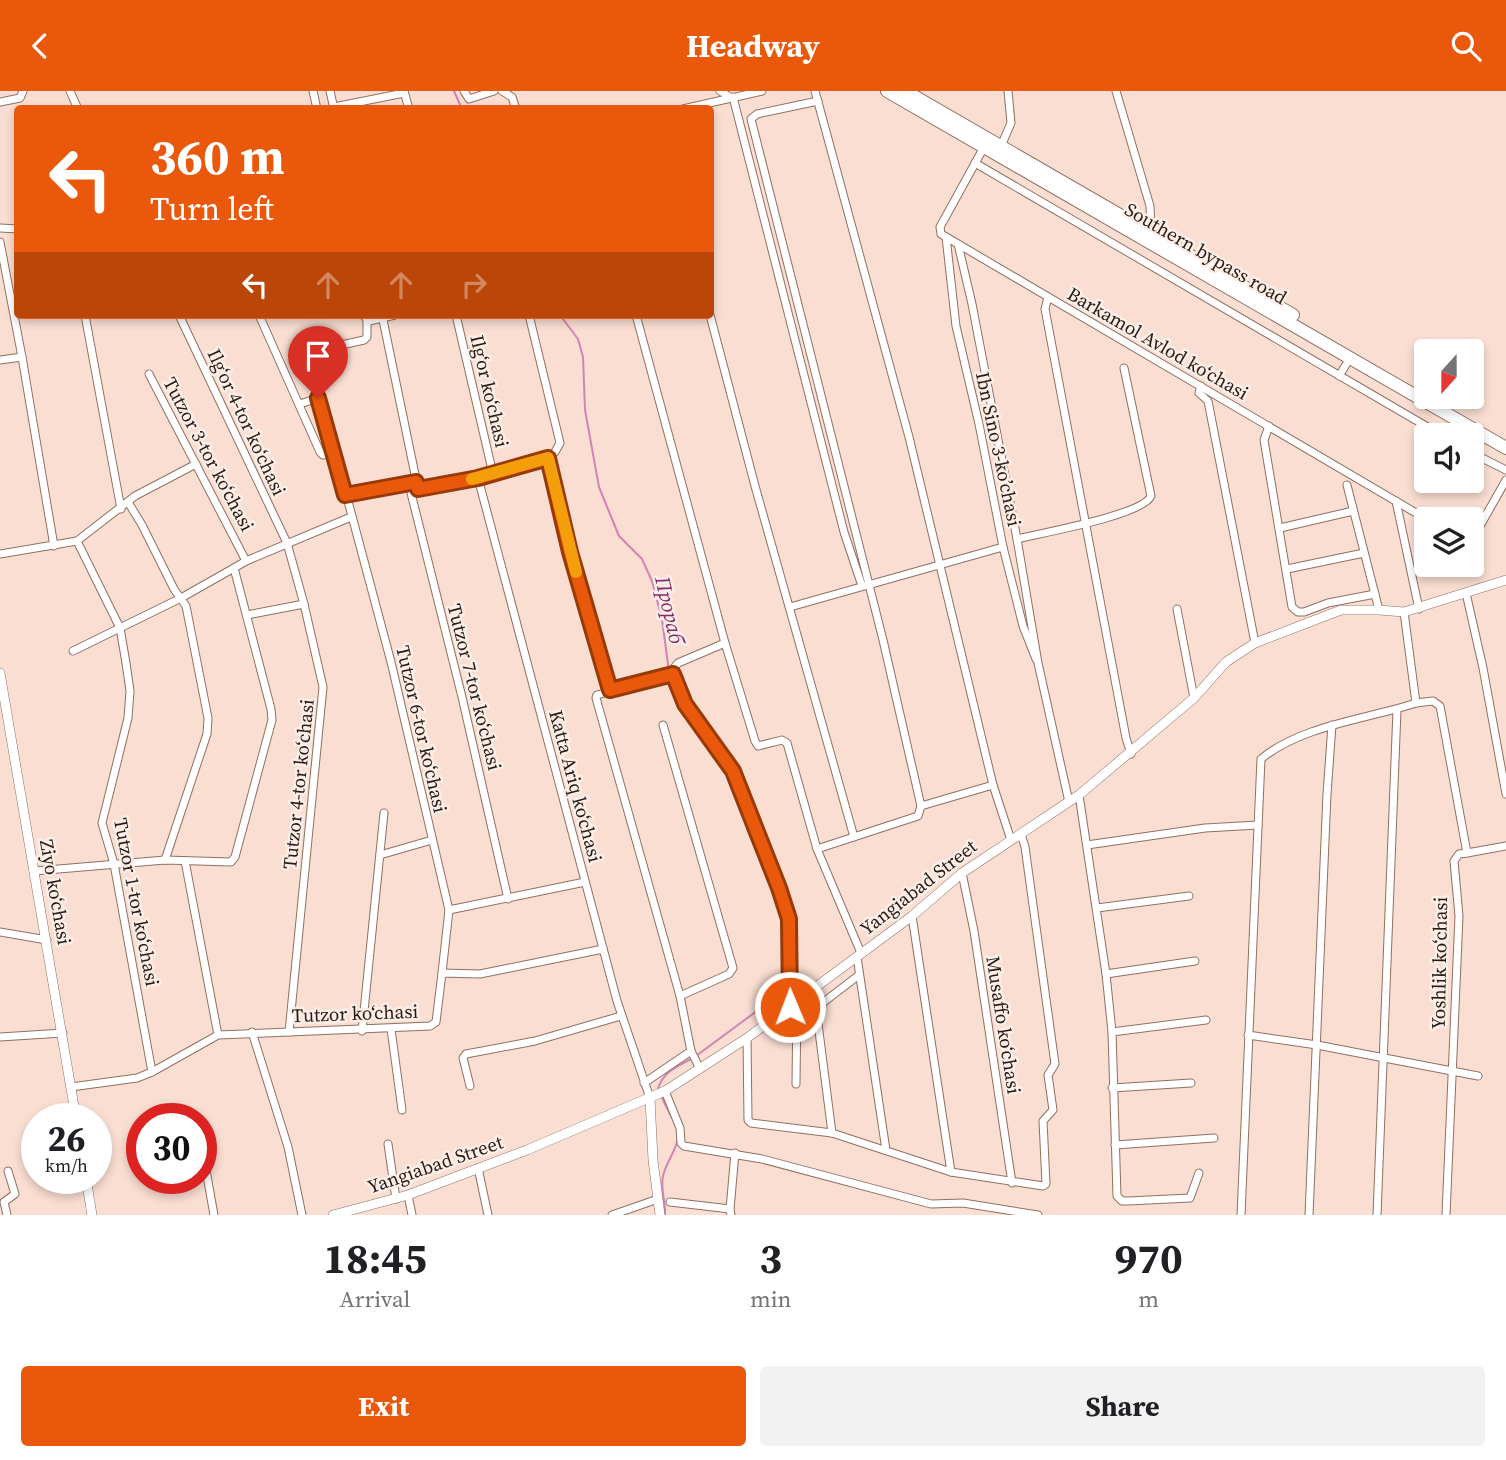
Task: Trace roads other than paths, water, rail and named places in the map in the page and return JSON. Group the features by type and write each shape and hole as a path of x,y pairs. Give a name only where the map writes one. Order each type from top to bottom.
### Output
{"highway":[{"name":"Southern bypass road","path":"887,91 1506,448"},
{"name":"Southern bypass road","path":"905,91 1414,385"},
{"path":"1456,409 1506,438"}],"street":[{"path":"0,102 20,98 23,91"},
{"path":"464,91 468,99 494,91"},
{"path":"502,91 512,97 515,105"},
{"path":"720,91 732,97 844,532 865,585"},
{"path":"699,105 762,91"},
{"path":"816,91 909,437 993,785 1011,840"},
{"path":"1001,146 1012,123 1008,91"},
{"path":"1116,91 1150,206 1151,233"},
{"path":"347,105 404,92"},
{"path":"817,849 918,816 921,806 751,119 753,115 818,101"},
{"path":"946,237 941,234 940,227 984,147"},
{"path":"975,163 1420,423"},
{"path":"755,180 765,179"},
{"name":"Barkamol Avlod koʻchasi","path":"946,237 1414,512"},
{"name":"Ibn Sino 3-koʼchasi","path":"946,237 956,326 979,424 1003,547 1023,626 1038,663"},
{"path":"0,242 14,315"},
{"name":"Ibn Sino 3-koʼchasi","path":"958,244 1017,539 1038,663 1069,802"},
{"path":"1048,297 1045,309 1131,754"},
{"path":"15,319 54,546"},
{"path":"86,319 121,509"},
{"name":"Ilgʻor 4-tor koʻchasi","path":"180,319 287,543"},
{"path":"261,319 320,452 323,455 334,452"},
{"path":"301,354 364,340 365,319"},
{"path":"382,319 417,485"},
{"name":"Ilgʻor koʻchasi","path":"457,319 493,474"},
{"path":"345,495 478,478 548,458 561,443 529,319"},
{"path":"637,319 725,643 756,744 782,740 787,743 817,849 859,955 859,975 886,1150"},
{"path":"711,319 854,837"},
{"path":"0,360 22,357"},
{"path":"1339,376 1350,358"},
{"name":"Ibn Sino 3-koʼchasi","path":"1017,539 1086,523 1147,504 1151,496 1124,367"},
{"name":"Tutzor 3-tor koʻchasi","path":"73,651 181,598 246,561 149,374"},
{"path":"1201,386 1199,393 1208,401 1255,643"},
{"name":"Tutzor 6-tor koʻchasi","path":"300,404 320,398 391,663 449,910 442,973"},
{"path":"1269,426 1264,440 1292,607 1298,612 1304,612 1328,603 1375,594"},
{"path":"548,458 570,552 610,690"},
{"path":"1484,459 1506,470"},
{"path":"0,554 77,541 128,502 196,464"},
{"name":"Katta Ariq koʻchasi","path":"478,478 621,1016 650,1098"},
{"path":"1484,519 1506,480"},
{"name":"Tutzor 7-tor koʻchasi","path":"417,485 411,498 462,697 508,899"},
{"path":"1347,485 1379,610"},
{"path":"1396,501 1419,609"},
{"path":"128,502 174,589 186,606 208,718 207,734 165,860"},
{"path":"1280,528 1353,512"},
{"path":"246,561 351,517"},
{"name":"Tutzor 1-tor koʻchasi","path":"77,541 120,628 130,691 128,718 102,823 114,864 152,1072"},
{"name":"Tutzor 4-tor koʻchasi","path":"287,543 323,687 289,1032"},
{"path":"790,607 1003,547"},
{"path":"1287,569 1364,553"},
{"path":"35,871 165,860 229,863 234,859 271,720 271,709 234,568"},
{"name":"Yangiabad Street","path":"334,1215 408,1195 665,1091 747,1038 806,995 912,916 962,873 1079,795 1131,754 1194,698 1226,662 1255,643 1341,611 1379,610 1404,613 1506,580"},
{"path":"1466,593 1506,794"},
{"path":"247,615 304,604"},
{"path":"1177,609 1194,698"},
{"path":"1404,613 1416,703"},
{"path":"700,1069 691,1051 680,996 597,695 670,674 678,663 725,643"},
{"name":"Ziyo koʻchasi","path":"0,673 74,1103"},
{"path":"670,674 685,704 733,771 789,919 796,1084"},
{"path":"1241,1215 1262,757 1332,725 1433,701 1440,706 1467,853 1506,846"},
{"path":"1377,1215 1397,710"},
{"path":"663,725 733,968 729,974 680,996"},
{"path":"1309,1215 1326,794 1332,725"},
{"path":"921,806 993,785"},
{"path":"1079,795 1097,908 1112,1032 1117,1196 1122,1201 1190,1198 1199,1173"},
{"path":"362,1031 384,813"},
{"path":"1087,845 1206,828 1258,825"},
{"path":"747,1038 748,1120 751,1123 832,1133 951,1172 1012,1183 1046,1184 1043,1121 1053,1110 1048,1075 1055,1063 1021,834"},
{"path":"380,855 432,839"},
{"name":"Yoshlik koʻchasi","path":"1446,1215 1458,916 1454,861 1459,854 1467,853"},
{"path":"185,861 218,1035"},
{"name":"Musaffo koʻchasi","path":"962,873 974,930 1012,1183"},
{"path":"449,910 585,883"},
{"path":"1097,908 1189,896"},
{"path":"912,916 951,1172"},
{"path":"0,932 47,940"},
{"path":"442,973 480,974 603,949"},
{"path":"1106,974 1195,961"},
{"name":"Tutzor koʻchasi","path":"71,1087 137,1077 152,1072 218,1035 362,1031 435,1025 442,973"},
{"path":"815,1012 819,1004 859,975"},
{"path":"806,995 815,1012 832,1133"},
{"path":"470,1086 463,1058 466,1054 535,1041 621,1016"},
{"path":"1112,1032 1206,1020"},
{"path":"391,1029 402,1110"},
{"path":"0,1037 63,1033"},
{"path":"252,1033 288,1147 302,1215"},
{"path":"1248,1035 1317,1045 1478,1076"},
{"path":"644,1083 691,1051"},
{"path":"1112,1088 1191,1083"},
{"path":"665,1091 680,1128 681,1143 691,1147 735,1153 919,1202 963,1203 1038,1215"},
{"path":"650,1098 653,1160 660,1215"},
{"path":"1115,1145 1214,1138"},
{"path":"388,1144 396,1199"},
{"path":"670,1202 730,1212 735,1153"},
{"path":"478,1168 488,1215"},
{"path":"7,1215 4,1202 15,1194 8,1171"},
{"path":"89,1194 92,1215"},
{"path":"210,1194 214,1215"},
{"path":"408,1195 412,1215"},
{"path":"612,1215 658,1199"},
{"path":"936,1215 938,1204"}],"waterway":[{"path":"454,91 460,105"},
{"name":"Прораб","path":"563,319 578,339 583,357 585,410 599,487 619,536 642,559 652,581 662,619 669,672"},
{"name":"Прораб","path":"672,681 685,714 726,769 735,786"},
{"name":"Прораб","path":"696,1056 773,999 784,982 785,933 782,909 748,831 741,801"},
{"name":"Прораб","path":"658,1089 667,1074 691,1059"},
{"name":"Прораб","path":"662,1098 672,1118"},
{"name":"Прораб","path":"665,1215 663,1176 678,1139"}]}
